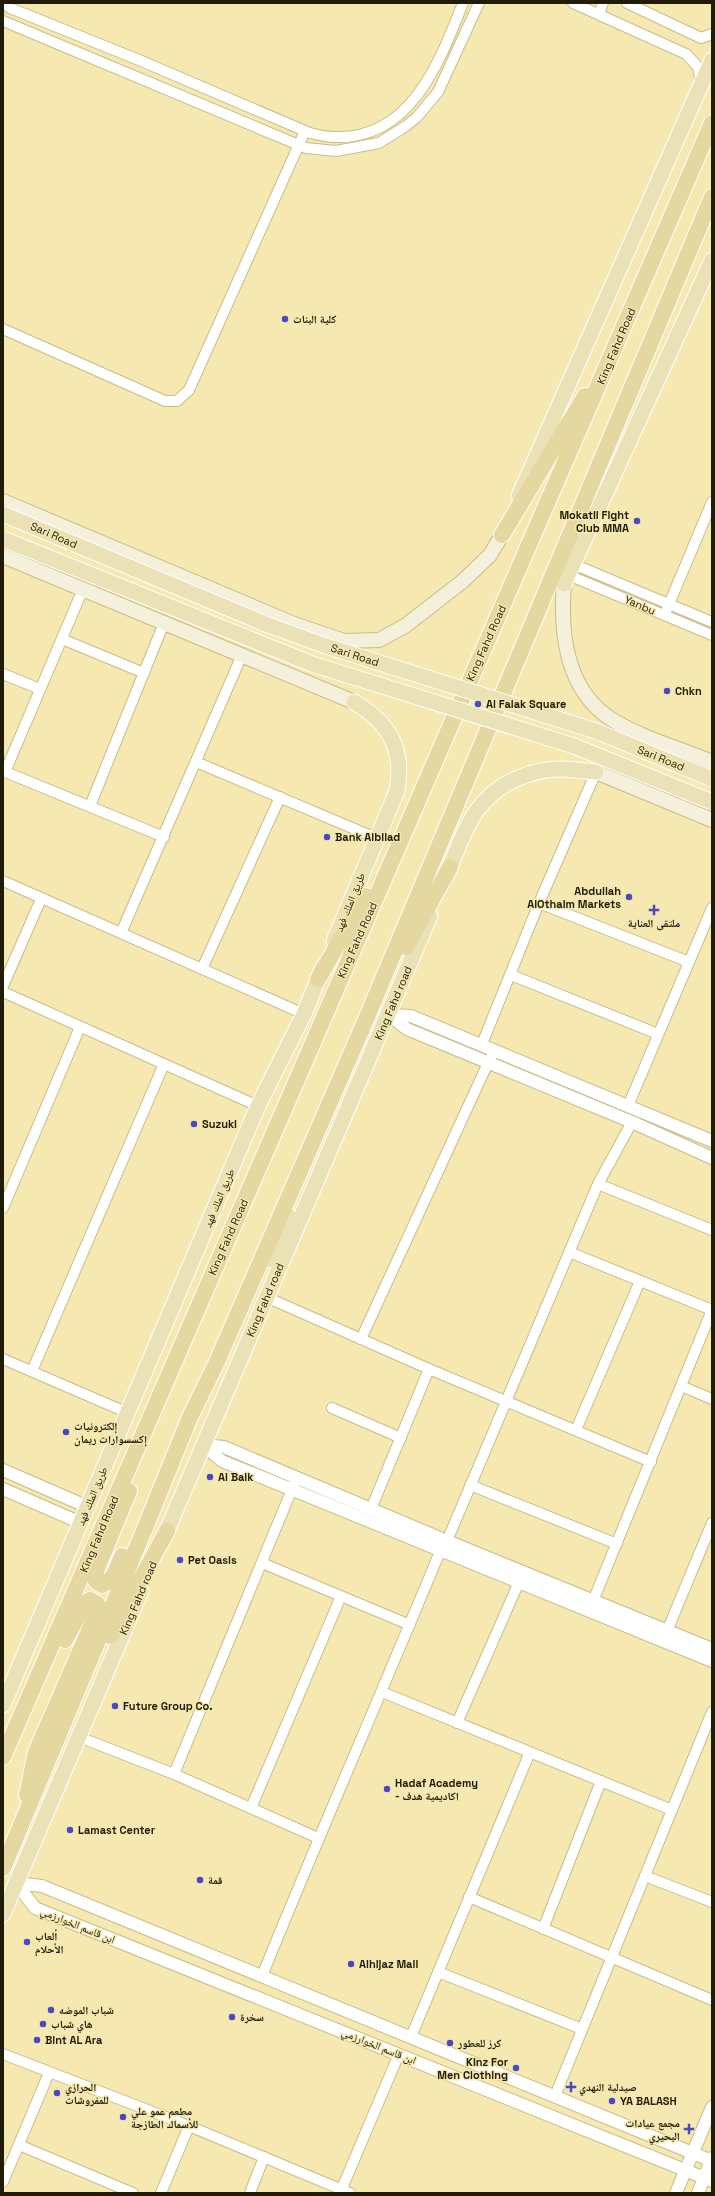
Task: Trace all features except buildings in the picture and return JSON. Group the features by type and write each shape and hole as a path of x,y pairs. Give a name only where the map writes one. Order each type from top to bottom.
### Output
{"highway":[{"name":"King Fahd Road","path":"3,1757 183,1339 712,123"},
{"name":"King Fahd Road","path":"3,1868 18,1836 190,1417 216,1364 364,1024 712,197"},
{"path":"502,535 618,340"},
{"path":"318,980 404,831"},
{"path":"364,1024 450,867"},
{"path":"183,1339 168,1390 96,1571 96,1581 102,1584 109,1581 114,1575 169,1452 190,1417"},
{"path":"66,1719 167,1531"},
{"path":"3,1765 74,1622 85,1603 90,1600 97,1604 96,1617 36,1752 18,1836"}],"main road":[{"path":"3,504 294,624 344,641 379,640 404,626 463,581 490,555 502,535 712,60"},
{"path":"712,260 568,574 562,614 569,662 582,688 594,704 610,718 640,734 712,762"},
{"name":"Sari Road","path":"3,504 268,625 326,646 596,731 712,779"},
{"name":"Sari Road","path":"3,539 312,664 574,746 712,802"},
{"path":"3,556 354,702"},
{"name":"طريق الملك فهد","path":"3,1706 258,1106 304,1014 376,838 397,791 400,774 398,754 391,735 376,717 354,702"},
{"name":"King Fahd road","path":"3,1914 266,1297 389,1015 469,823 479,807 491,793 506,782 548,770 559,769 596,772"},
{"path":"596,772 712,820"},
{"name":"King Fahd Road","path":"236,1369 309,1152"}],"street":[{"path":"3,3 10,8 136,59 305,131 335,137 355,135 381,127 406,108 423,89 463,3"},
{"path":"3,21 306,148 336,151 379,143 406,126 417,117 438,92 479,3"},
{"path":"573,3 686,54 698,67 701,84"},
{"path":"599,14 602,3"},
{"path":"626,3 701,38 712,34"},
{"path":"130,73 136,59"},
{"path":"3,329 165,401 177,401 189,390 305,131"},
{"path":"665,615 712,502"},
{"name":"Yanbu","path":"568,574 670,604 712,622"},
{"name":"Yanbu","path":"568,574 712,635"},
{"path":"83,589 4,771 164,837"},
{"path":"90,806 164,623"},
{"path":"62,638 144,673"},
{"path":"121,933 242,655"},
{"path":"3,674 40,689"},
{"path":"196,762 376,838"},
{"path":"482,1044 511,976 539,903 596,772"},
{"path":"202,969 280,797"},
{"path":"3,882 304,1014"},
{"path":"3,986 41,898"},
{"path":"539,903 689,962"},
{"path":"628,1106 712,908"},
{"path":"511,976 658,1034"},
{"path":"3,992 258,1106"},
{"path":"389,1015 411,1016 482,1044 712,1141"},
{"path":"389,1015 407,1029 632,1122 712,1158"},
{"path":"3,1208 80,1027"},
{"path":"361,1339 495,1050"},
{"path":"32,1372 164,1064"},
{"path":"262,1976 318,1838 382,1692 598,1184 632,1122"},
{"path":"598,1184 712,1230"},
{"path":"569,1252 712,1310 593,1601"},
{"path":"576,1430 640,1281"},
{"path":"266,1297 429,1369 651,1462"},
{"path":"3,1359 128,1413"},
{"path":"371,1509 429,1369"},
{"path":"681,1386 712,1399"},
{"path":"332,1408 401,1438"},
{"path":"203,1445 224,1447 297,1477 371,1509 520,1582 712,1661"},
{"path":"203,1445 222,1461 292,1489 593,1601 712,1649"},
{"path":"3,1470 88,1507"},
{"path":"174,1774 297,1477"},
{"path":"470,1485 617,1544"},
{"path":"3,1490 81,1523"},
{"path":"667,1631 712,1523"},
{"path":"262,1563 410,1625"},
{"path":"457,1722 520,1582"},
{"path":"251,1808 341,1596"},
{"path":"382,1692 672,1810"},
{"path":"555,2096 712,1712"},
{"path":"79,1737 174,1774 318,1838"},
{"path":"411,2037 530,1752"},
{"path":"543,1929 601,1781"},
{"path":"645,1876 712,1902"},
{"name":"ابن قاسم الخوارزمي","path":"16,1883 42,1886 712,2160"},
{"name":"ابن قاسم الخوارزمي","path":"16,1883 35,1908 708,2179"},
{"path":"469,1897 712,2000"},
{"path":"438,1972 582,2029"},
{"path":"330,2027 337,2007"},
{"path":"3,2054 188,2126 344,2192 399,2054"},
{"path":"3,2182 49,2073"},
{"path":"676,2193 712,2107"},
{"path":"161,2193 188,2126"},
{"path":"19,2145 133,2193"},
{"path":"250,2193 264,2157"},
{"path":"698,2193 708,2179 712,2160"}],"place":[{"name":"كلية البنات","path":"285,319"},
{"name":"Mokatil Fight Club MMA","path":"637,521"},
{"name":"Chkn","path":"667,691"},
{"name":"Al Falak Square","path":"478,704"},
{"name":"Bank Albilad","path":"327,837"},
{"name":"Abdullah AlOthaim Markets","path":"629,897"},
{"name":"ملتقى العناية","path":"654,910"},
{"name":"Suzuki","path":"194,1124"},
{"name":"إلكترونيات إكسسوارات ريمان","path":"66,1432"},
{"name":"Al Baik","path":"210,1477"},
{"name":"Pet Oasis","path":"180,1560"},
{"name":"Future Group Co.","path":"115,1706"},
{"name":"Hadaf Academy - اكاديمية هدف","path":"387,1789"},
{"name":"Lamast Center","path":"70,1830"},
{"name":"قمة","path":"200,1880"},
{"name":"ألعاب الأحلام","path":"27,1942"},
{"name":"Alhijaz Mall","path":"351,1964"},
{"name":"شباب الموضه","path":"51,2010"},
{"name":"سخرة","path":"232,2017"},
{"name":"هاي شباب","path":"43,2024"},
{"name":"Bint AL Ara","path":"37,2040"},
{"name":"كرز للعطور","path":"450,2043"},
{"name":"Kinz For Men Clothing","path":"516,2068"},
{"name":"صيدلية النهدي","path":"571,2087"},
{"name":"الحرازي للمفروشات","path":"57,2093"},
{"name":"YA BALASH","path":"612,2101"},
{"name":"مطعم عمو علي للأسماك الطازجة","path":"123,2117"},
{"name":"مجمع عيادات البحيري","path":"689,2129"}]}
